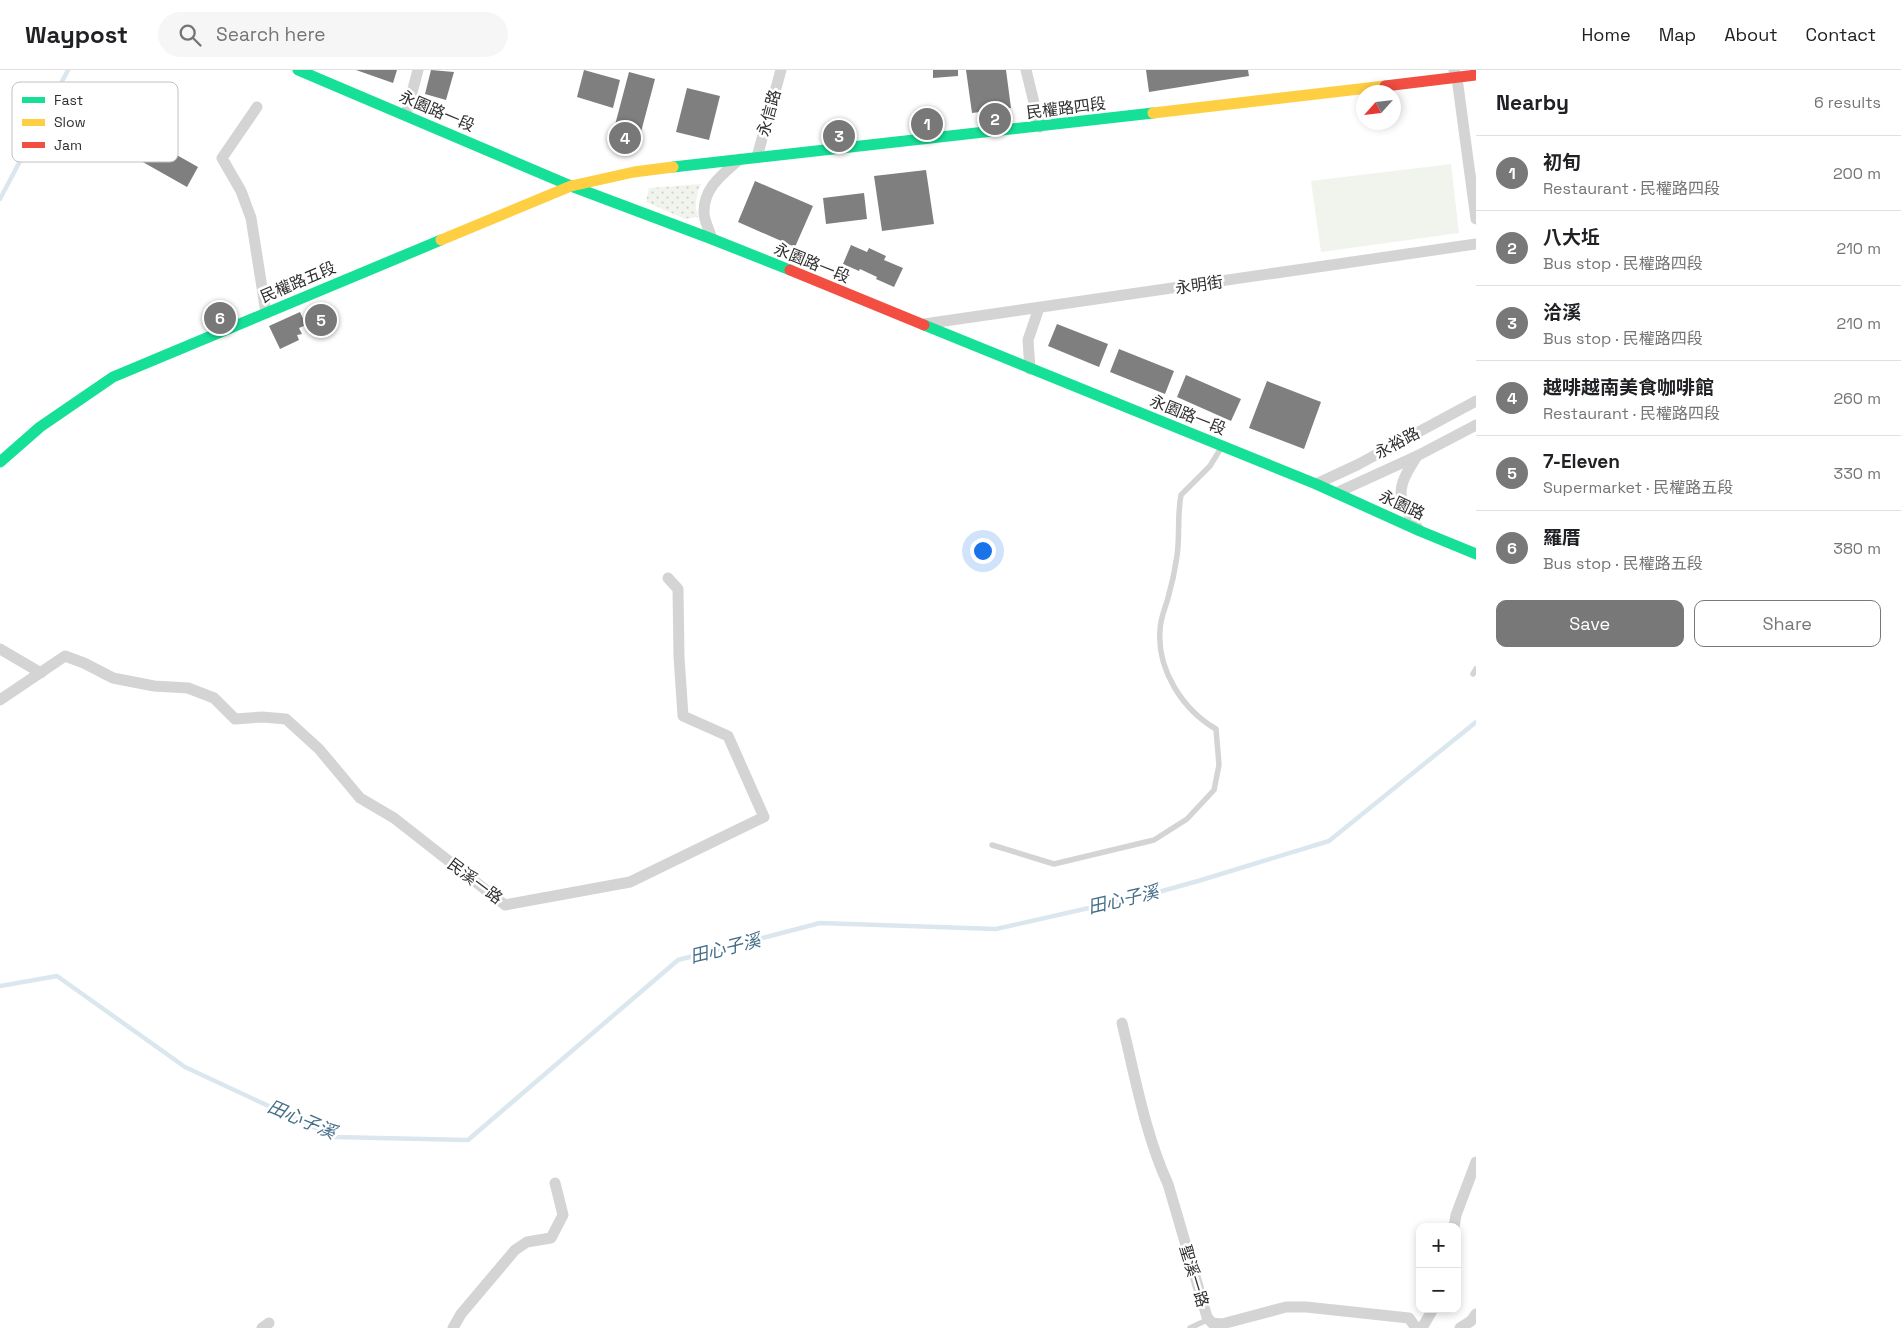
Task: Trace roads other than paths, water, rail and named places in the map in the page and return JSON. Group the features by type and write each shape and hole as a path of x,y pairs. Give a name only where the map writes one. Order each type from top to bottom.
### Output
{"street":[{"name":"永園路一段","path":"298,70 571,186 712,239 1316,484"},
{"path":"406,115 418,70"},
{"name":"永信路","path":"757,157 781,70"},
{"path":"1026,70 1040,127"},
{"path":"1455,74 1476,219"},
{"name":"民權路四段","path":"571,186 634,172 1040,127 1455,74 1476,75"},
{"path":"257,107 222,158 241,191 251,218 266,313"},
{"path":"712,239 704,214 705,197 716,181 741,159"},
{"name":"民權路五段","path":"0,462 15,447 59,412 113,377 571,186"},
{"name":"永明街","path":"921,325 1476,244"},
{"path":"1030,369 1028,340 1039,308"},
{"name":"永裕路","path":"1316,484 1357,465 1476,401"},
{"name":"永裕路","path":"1336,493 1417,456 1476,425"},
{"path":"1417,456 1404,477 1401,496 1404,509 1420,531"},
{"name":"永園路","path":"1316,484 1476,554"},
{"name":"民溪一路","path":"41,673 65,656 84,663 113,678 154,686 188,688 214,698 235,719 262,717 286,719 320,748 360,798 394,818 505,905 630,882 764,817 728,736 683,716 679,657 678,589 668,578"},
{"path":"0,649 41,673 0,700"},
{"name":"聖溪一路","path":"1122,1023 1160,1167 1168,1184 1207,1317 1212,1323 1222,1324 1286,1308 1306,1307 1409,1318 1416,1328"},
{"path":"1455,1223 1476,1162"},
{"path":"453,1328 461,1314 515,1250 527,1242 551,1238 563,1215 555,1183"},
{"path":"1422,1328 1430,1313"},
{"path":"1460,1328 1471,1322 1476,1314"}],"lane":[{"path":"992,845 1054,864 1154,840 1187,819 1214,790 1219,765 1216,729 1204,722 1184,702 1164,670 1160,630 1178,554 1181,495 1210,466 1222,446"},
{"path":"1190,1328 1209,1319"}],"waterway":[{"path":"62,82 68,70"},
{"path":"0,199 20,162"},
{"name":"田心子溪","path":"0,986 57,976 185,1067 335,1137 468,1140 678,960 820,923 996,929 1155,893 1198,881 1329,841 1476,722"}],"place":[{"name":"八大坵","path":"995,119"},
{"name":"初旬","path":"927,124"},
{"name":"洽溪","path":"839,136"},
{"name":"越啡越南美食咖啡館","path":"625,138"},
{"name":"羅厝","path":"220,318"},
{"name":"7-Eleven","path":"321,320"}]}
